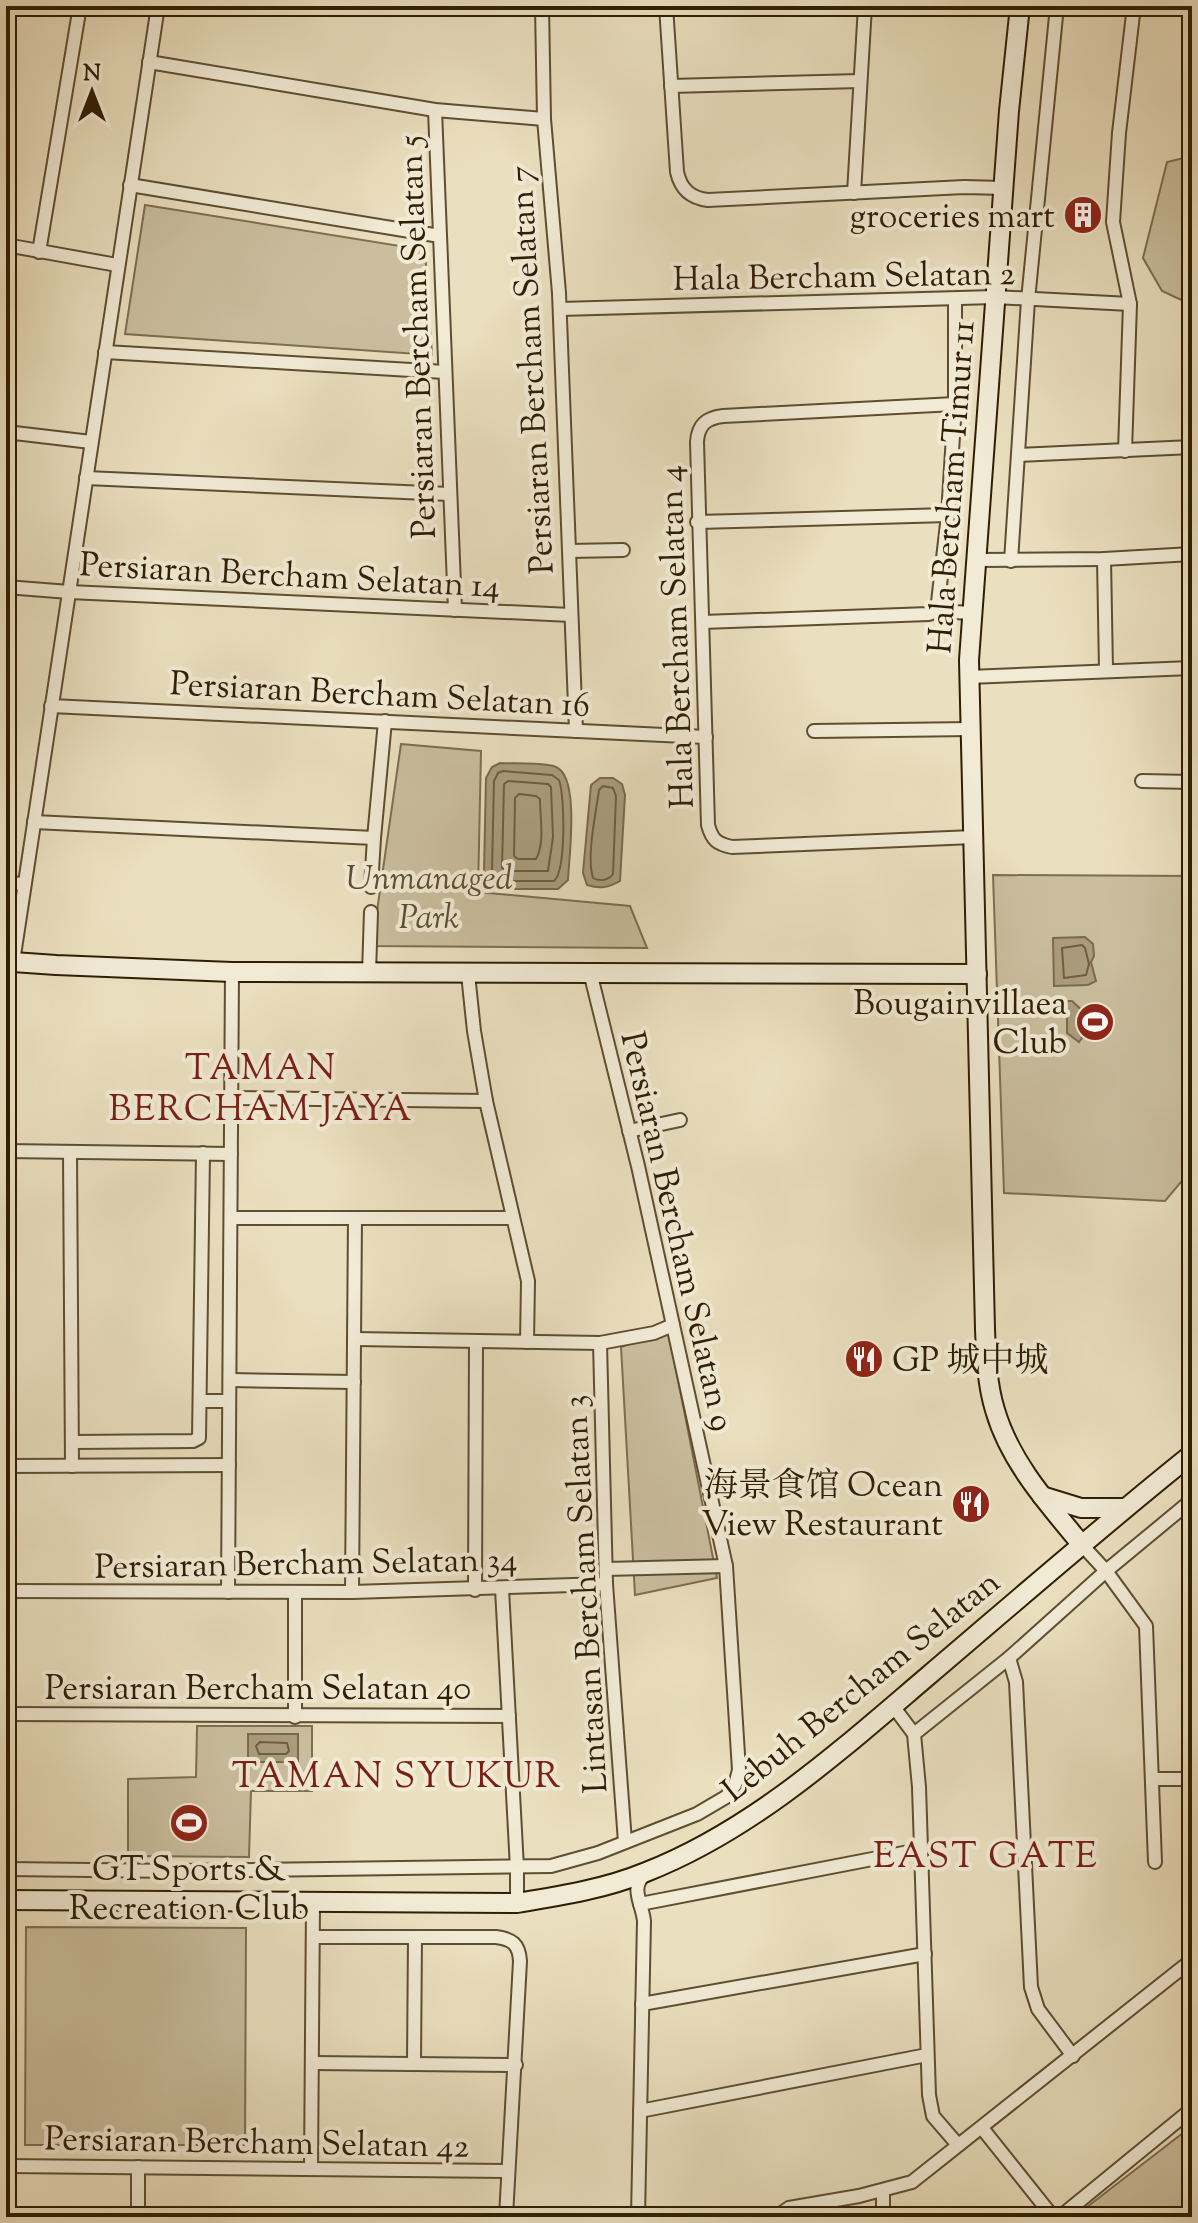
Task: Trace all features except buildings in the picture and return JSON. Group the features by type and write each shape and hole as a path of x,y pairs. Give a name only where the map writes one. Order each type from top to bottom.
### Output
{"street":[{"path":"39,252 80,6"},
{"path":"158,6 34,822 8,962 232,972 977,974"},
{"name":"Persiaran Bercham Selatan 7","path":"542,6 544,119 560,309 576,731"},
{"path":"666,6 677,172 684,189 691,195 708,200 964,187 1004,188"},
{"path":"854,193 865,6"},
{"name":"Hala Bercham Timur 11","path":"1020,6 1010,97 971,613 969,677 985,1316 990,1390 1003,1432 1041,1496 1082,1545"},
{"path":"1011,561 1028,300 1057,6"},
{"path":"1125,451 1130,304 1113,222 1119,133 1134,6"},
{"path":"149,62 435,110 544,119"},
{"path":"671,86 860,81"},
{"name":"Persiaran Bercham Selatan 5","path":"435,110 455,610"},
{"path":"130,185 440,236"},
{"path":"6,245 117,265"},
{"name":"Hala Bercham Selatan 2","path":"560,309 995,297 1130,304"},
{"path":"933,613 948,515 955,404 955,300"},
{"path":"105,352 445,372"},
{"name":"Hala Bercham Selatan 4","path":"955,404 711,418 697,432 697,522 708,825 711,837 719,845 732,847 974,837"},
{"path":"6,432 91,442"},
{"path":"1018,455 1192,447"},
{"path":"86,478 450,494"},
{"path":"697,522 948,515"},
{"path":"569,551 623,550"},
{"path":"975,560 1104,559 1192,554"},
{"path":"1104,559 1106,670"},
{"name":"Persiaran Bercham Selatan 14","path":"6,587 571,615"},
{"path":"703,622 971,613"},
{"path":"969,677 1192,668"},
{"name":"Persiaran Bercham Selatan 16","path":"51,706 706,737"},
{"path":"371,887 385,721"},
{"path":"814,731 971,729"},
{"path":"1142,781 1192,782"},
{"path":"34,822 374,838"},
{"path":"6,883 24,884"},
{"path":"369,973 371,912"},
{"path":"228,1592 232,972"},
{"name":"Persiaran Bercham Selatan 9","path":"6,1869 176,1871 551,1866 697,1814 726,1797 735,1785 739,1770 726,1566 629,1131 590,972"},
{"path":"468,974 486,1101 528,1281 527,1342"},
{"path":"231,1098 486,1101"},
{"path":"629,1131 680,1120"},
{"path":"6,1151 231,1154"},
{"path":"70,1152 72,1466"},
{"path":"72,1442 193,1441 199,1435 203,1153"},
{"path":"231,1218 513,1218"},
{"path":"352,1592 355,1218"},
{"path":"355,1339 600,1343 654,1333 673,1325"},
{"path":"475,1590 476,1341"},
{"name":"Lintasan Bercham Selatan 3","path":"600,1343 606,1584 625,1842"},
{"path":"230,1380 354,1382"},
{"path":"200,1401 229,1401"},
{"name":"Lebuh Bercham Selatan","path":"6,1900 517,1903 563,1896 647,1872 725,1833 777,1800 1192,1454"},
{"path":"6,1466 229,1465"},
{"path":"1041,1496 1081,1508 1125,1508"},
{"path":"914,1734 1009,1658 1106,1571 1192,1500"},
{"path":"1082,1545 1106,1571 1146,1626 1155,1862"},
{"path":"606,1569 726,1566"},
{"name":"Persiaran Bercham Selatan 34","path":"6,1591 352,1592 606,1584"},
{"path":"502,1589 517,1903"},
{"path":"295,1592 295,1717"},
{"path":"1009,1658 1016,1682 1031,1987 1038,2009 1073,2056"},
{"path":"893,1706 914,1734 919,1787 927,2055 933,2116 958,2145"},
{"name":"Persiaran Bercham Selatan 40","path":"6,1714 509,1716"},
{"path":"1153,1779 1192,1779"},
{"path":"638,1900 919,1850"},
{"path":"638,2217 644,1921 638,1900 639,1879 647,1872"},
{"path":"611,1884 629,1888 638,1900"},
{"path":"311,2169 313,1903"},
{"path":"314,1937 508,1939 518,1947 516,2065 506,2217"},
{"path":"414,2063 415,1937"},
{"path":"642,2004 925,1954"},
{"path":"776,2217 789,2208 883,2191 912,2182 1192,1960"},
{"path":"640,2111 927,2055"},
{"path":"312,2063 516,2065"},
{"path":"1060,2217 1192,2109"},
{"path":"982,2128 1053,2217"},
{"name":"Persiaran Bercham Selatan 42","path":"6,2166 507,2171"},
{"path":"138,2167 138,2217"},
{"path":"883,2191 883,2217"}],"green space":[{"path":"1192,156 1192,305 1162,291 1143,258 1167,162"},
{"path":"145,205 425,250 432,355 125,334"},
{"name":"Unmanaged Park","path":"401,744 481,751 478,892 630,906 647,948 372,946"},
{"name":"Bougainvillaea Club","path":"993,875 1192,876 1192,1169 1165,1201 1004,1193"},
{"path":"668,1329 717,1578 635,1595 621,1347"},
{"name":"GT Sports & Recreation Club","path":"197,1726 312,1726 312,1791 251,1791 249,1857 128,1856 128,1779 196,1777"},
{"path":"26,1927 246,1928 245,2145 25,2145"},
{"path":"1192,2126 1192,2217 1074,2217"}],"water":[{"path":"500,763 550,765 563,774 571,801 571,837 568,880 558,889 506,889 490,885 484,871 486,778 492,767"},
{"path":"600,778 613,778 622,784 625,795 620,881 600,887 587,885 583,873 591,785"},
{"path":"1085,937 1093,944 1091,962 1096,981 1088,985 1054,986 1053,938"},
{"path":"1068,1001 1084,1012 1081,1024 1084,1035 1079,1042 1067,1033 1067,1014 1062,1008"},
{"path":"248,1734 298,1734 298,1762 248,1762"}],"place":[{"name":"groceries mart","path":"1083,215"},
{"name":"Bougainvillaea Club","path":"1095,1022"},
{"name":"GP 城中城","path":"864,1359"},
{"name":"海景食馆 Ocean View Restaurant","path":"971,1504"},
{"name":"GT Sports & Recreation Club","path":"189,1823"}],"district":[{"name":"TAMAN BERCHAM JAYA","path":"261,1086"},
{"name":"TAMAN SYUKUR","path":"397,1774"},
{"name":"EAST GATE","path":"986,1854"}]}
